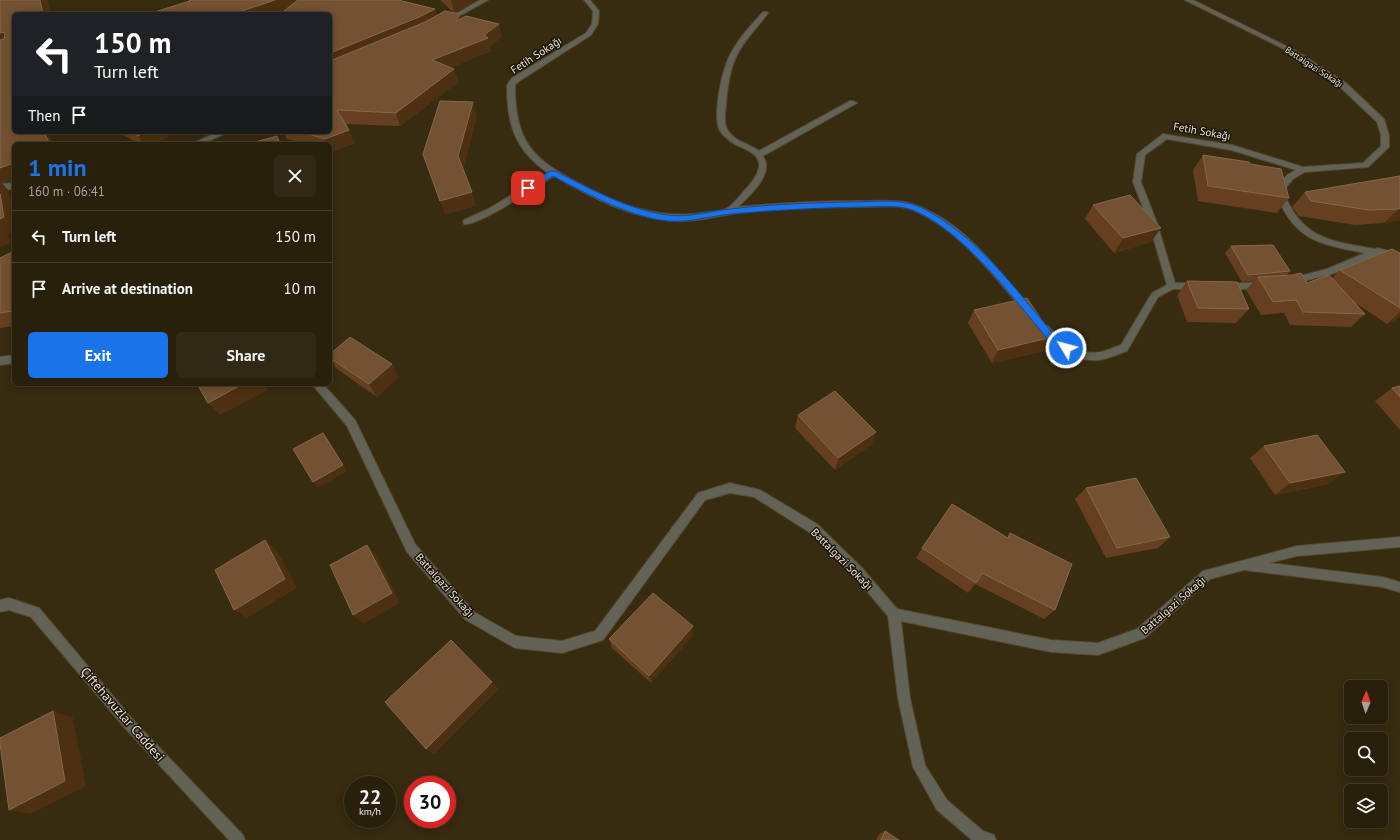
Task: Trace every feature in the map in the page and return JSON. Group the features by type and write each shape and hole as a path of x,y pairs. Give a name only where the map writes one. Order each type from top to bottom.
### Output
{"street":[{"path":"439,25 485,0"},
{"path":"587,0 596,11"},
{"path":"596,11 600,0"},
{"name":"Battalgazi Sokağı","path":"1188,0 1296,53 1343,85 1380,121 1385,134 1385,147 1365,165 1303,170 1290,177 1279,191 1284,206 1303,230 1322,241 1378,251 1400,257"},
{"name":"Fetih Sokağı","path":"596,11 595,24 589,34 515,80 511,85 513,122 518,139 533,157 553,173 600,197 637,211 668,218 688,218 790,206 893,204 916,208 934,217 961,238 986,263 1054,341 1078,355 1098,356 1124,348 1155,295 1172,286 1201,286"},
{"path":"729,212 755,183 764,168 760,155 733,140 723,129 721,117 727,75 733,56 764,13"},
{"path":"760,155 853,103"},
{"path":"201,142 219,134"},
{"name":"Fetih Sokağı","path":"1172,286 1153,223 1138,182 1142,154 1166,136 1232,148 1303,170"},
{"path":"467,222 491,211 553,173"},
{"path":"0,187 12,186"},
{"path":"1216,287 1276,285 1329,272 1378,251"},
{"path":"0,361 12,359"},
{"name":"Battalgazi Sokağı","path":"318,386 351,423 411,548 470,616 515,642 562,647 599,636 702,496 730,488 756,494 813,528 859,573 894,614 1051,646 1098,648 1140,634 1207,575 1297,551 1400,542"},
{"path":"1239,566 1382,582 1400,587"},
{"name":"Çiftehavuzlar Caddesi","path":"0,606 9,604 34,612 129,724 238,840"},
{"path":"894,614 904,698 919,767 942,805 979,837 989,840"}],"building":[{"path":"0,0 40,0 43,12 12,12 12,134 45,134 49,142 12,142 12,164 0,168 0,40 4,39 5,34 3,32 0,33"},
{"path":"189,0 275,0 239,12 154,12 190,1"},
{"path":"298,0 398,0 435,9 332,52 332,12 283,12"},
{"path":"445,11 460,14 456,21 466,16 499,24 484,35 488,38 432,60 454,69 396,113 337,110 349,130 325,139 309,134 332,134 332,60 425,22"},
{"path":"440,101 473,102 458,156 472,192 440,201 423,154"},
{"path":"277,136 279,142 254,142"},
{"path":"1203,155 1249,162 1250,164 1281,169 1289,198 1208,186"},
{"path":"1400,176 1399,209 1369,210 1311,201 1305,192"},
{"path":"0,194 4,217 0,219"},
{"path":"1130,195 1161,228 1123,238 1093,205"},
{"path":"1273,245 1290,271 1248,275 1231,246"},
{"path":"1392,249 1400,253 1400,308 1340,270"},
{"path":"12,252 12,311 0,313 0,258"},
{"path":"1301,273 1307,283 1329,275 1365,314 1303,312 1296,300 1273,302 1258,277"},
{"path":"1187,281 1237,282 1249,309 1198,308"},
{"path":"1027,298 1053,337 998,350 974,310"},
{"path":"350,337 392,364 369,384 332,359 332,352"},
{"path":"198,386 239,386 208,403"},
{"path":"1400,386 1400,397 1392,388"},
{"path":"835,391 876,432 838,458 798,415"},
{"path":"323,433 343,465 313,482 293,449"},
{"path":"1317,435 1345,472 1290,483 1264,446"},
{"path":"1136,478 1170,537 1117,548 1086,488"},
{"path":"952,504 1008,538 1010,533 1072,564 1055,610 982,573 976,583 922,548"},
{"path":"265,540 285,579 234,610 215,570"},
{"path":"367,545 392,593 353,615 330,565"},
{"path":"653,593 693,626 649,676 609,639"},
{"path":"451,640 492,682 426,749 385,702"},
{"path":"53,711 65,781 9,810 0,738"},
{"path":"885,831 899,840 881,840"}],"route":[{"path":"528,188 553,173 600,197 637,211 668,218 688,218 790,206 893,204 916,208 934,217 961,238 986,263 1042,325 1054,341 1066,348"}]}
